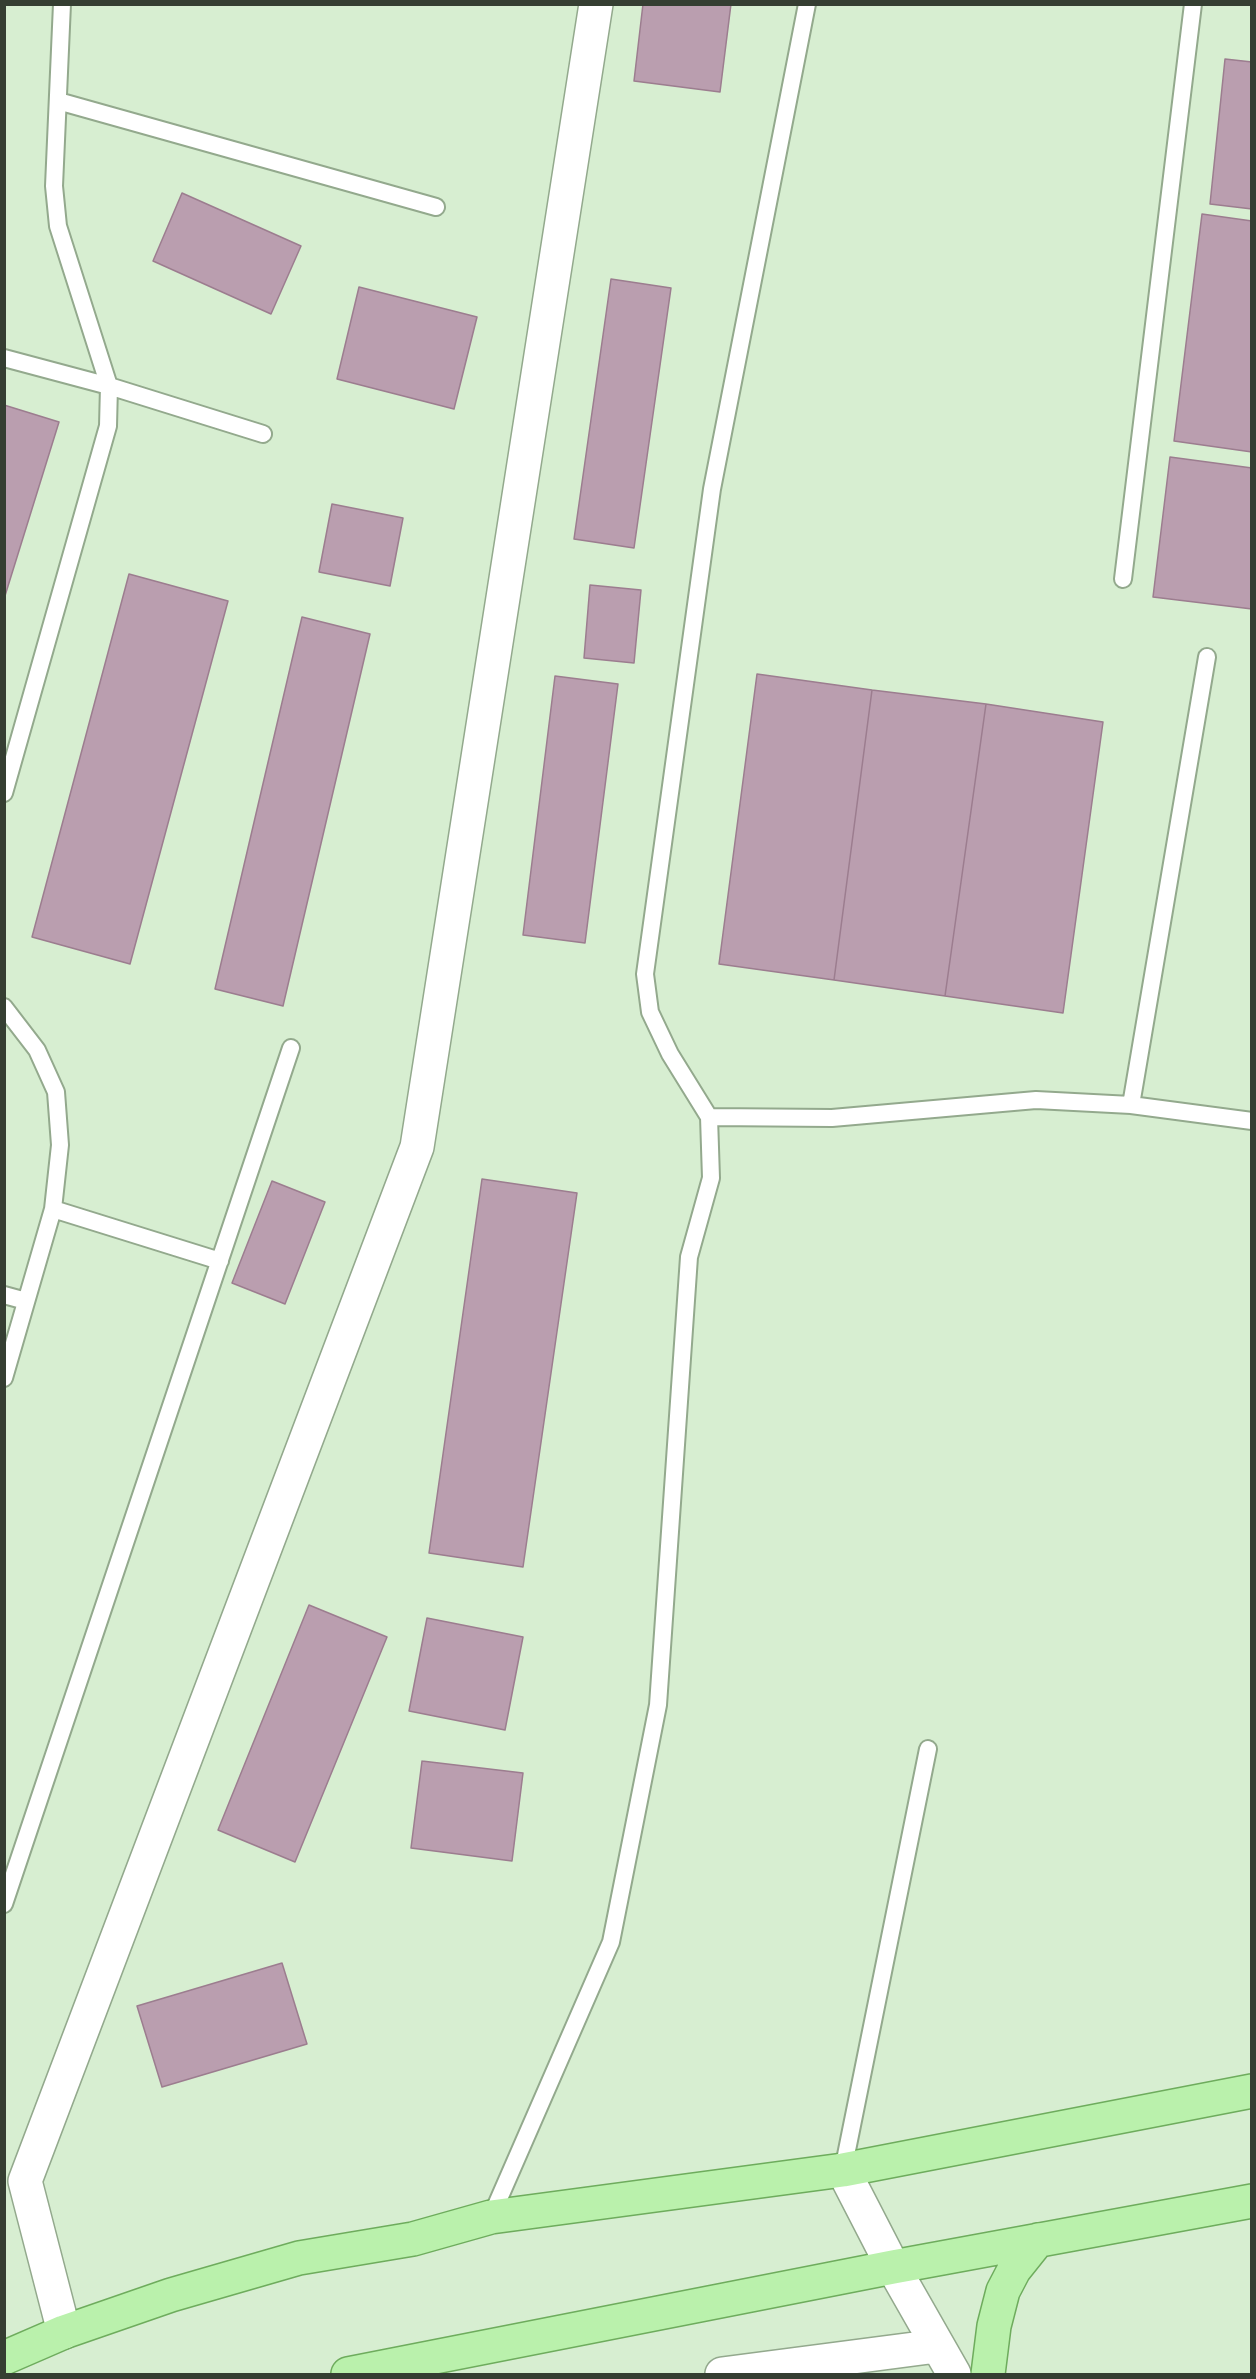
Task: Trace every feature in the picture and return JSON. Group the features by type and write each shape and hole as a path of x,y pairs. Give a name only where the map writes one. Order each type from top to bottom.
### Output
{"main road":[{"path":"4,2358 64,2332 171,2295 298,2258 413,2239 491,2217 843,2170 1251,2091"},
{"path":"348,2374 396,2371 893,2267 1251,2201"},
{"path":"988,2374 994,2326 1003,2291 1014,2270 1038,2240"}],"street":[{"path":"64,2332 25,2181 417,1147 596,4"},
{"path":"843,2170 893,2267 954,2374"},
{"path":"722,2374 937,2346"}],"lane":[{"path":"4,793 108,426 109,386 58,226 54,186 62,4"},
{"path":"491,2217 611,1942 658,1705 689,1257 711,1178 709,1117 670,1054 650,1012 645,974 712,489 807,4"},
{"path":"1123,579 1193,4"},
{"path":"58,101 436,207"},
{"path":"4,358 109,386 263,434"},
{"path":"1131,1105 1207,657"},
{"path":"4,1008 38,1050 56,1092 60,1145 53,1209 4,1378"},
{"path":"4,1904 291,1048"},
{"path":"709,1117 832,1119 1036,1100 1131,1105 1251,1121"},
{"path":"53,1209 220,1261"},
{"path":"4,1295 27,1301"},
{"path":"843,2170 928,1749"}],"building":[{"path":"643,4 731,4 720,92 634,81"},
{"path":"1225,59 1252,62 1252,209 1210,204"},
{"path":"182,193 301,246 271,314 153,261"},
{"path":"1202,214 1252,221 1252,452 1174,441"},
{"path":"611,279 671,288 634,548 574,539"},
{"path":"359,287 477,317 454,409 337,379"},
{"path":"4,405 59,422 4,599"},
{"path":"1170,457 1252,468 1252,609 1153,597"},
{"path":"332,504 403,518 390,586 319,572"},
{"path":"129,574 228,601 130,964 32,937"},
{"path":"590,585 641,590 634,663 584,658"},
{"path":"302,617 370,634 283,1006 215,989"},
{"path":"757,674 872,690 834,980 719,964"},
{"path":"555,676 618,684 585,943 523,935"},
{"path":"872,690 986,704 945,996 834,980"},
{"path":"986,704 1103,722 1063,1013 945,996"},
{"path":"482,1179 577,1193 523,1567 429,1553"},
{"path":"272,1181 325,1202 285,1304 232,1283"},
{"path":"309,1605 387,1637 295,1862 218,1830"},
{"path":"427,1618 523,1637 505,1730 409,1711"},
{"path":"422,1761 523,1773 512,1861 411,1848"},
{"path":"282,1963 307,2044 162,2087 137,2006"}]}
